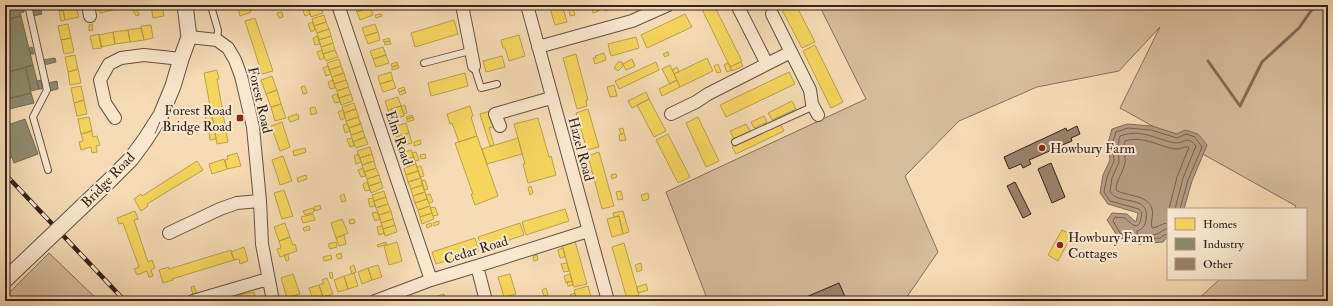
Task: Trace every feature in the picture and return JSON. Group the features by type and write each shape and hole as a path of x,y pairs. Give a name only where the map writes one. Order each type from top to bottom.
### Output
{"street":[{"name":"Bridge Road","path":"5,280 131,159 145,140 160,115 173,86 180,59 189,37 185,5"},
{"name":"Elm Road","path":"338,5 431,280"},
{"name":"Hazel Road","path":"527,5 608,301"},
{"path":"737,5 767,64"},
{"path":"465,6 470,51 474,66"},
{"path":"538,48 632,21 662,6"},
{"path":"772,14 810,90 816,111"},
{"path":"189,37 217,40"},
{"name":"Forest Road","path":"217,40 228,48 235,60 241,76 253,127 260,202 262,244 273,301"},
{"path":"671,114 791,52"},
{"path":"115,118 105,103 100,80 104,70 109,64 120,58 144,55 180,59"},
{"path":"500,126 495,114 552,98"},
{"path":"169,233 231,205 237,203 260,202"},
{"name":"Cedar Road","path":"375,301 431,280 588,231"},
{"path":"477,266 486,301"},
{"path":"193,301 268,278"}],"lane":[{"path":"28,5 47,90 34,118 48,170"},
{"path":"211,6 218,30 217,40"},
{"path":"424,63 470,51"},
{"path":"474,66 481,88 497,84"},
{"path":"735,142 816,111"}],"shaded area":[{"path":"819,5 1328,5 1328,301 1196,301 1219,280 1307,280 1307,208 1295,208 1296,206 1120,108 1160,27 1119,71 1037,87 959,121 905,176 938,252 904,301 708,301 666,192 866,99"},
{"path":"49,253 99,301 5,301 5,297"}],"water":[{"path":"1127,124 1152,126 1177,134 1185,130 1198,134 1207,145 1192,181 1184,208 1167,208 1167,237 1163,242 1139,244 1118,237 1107,220 1112,213 1127,214 1136,222 1138,213 1108,204 1100,193 1103,175 1110,160 1108,143 1112,129"}],"building: Homes":[{"path":"58,5 62,5 63,10 59,11"},
{"path":"62,5 76,5 76,7 63,10"},
{"path":"98,5 112,5 113,10 100,13"},
{"path":"137,5 143,5 144,8 137,8"},
{"path":"151,5 162,5 164,16 153,18"},
{"path":"237,5 249,5 251,12 240,16"},
{"path":"307,5 320,5 321,6 309,10"},
{"path":"355,5 370,5 370,7 357,12"},
{"path":"421,5 437,5 437,6 422,9"},
{"path":"549,5 562,5 567,22 555,25"},
{"path":"597,5 599,11 593,13 592,6"},
{"path":"603,5 623,5 605,11"},
{"path":"700,5 714,5 742,61 730,67"},
{"path":"796,5 815,42 802,48 782,10"},
{"path":"307,6 310,14 305,16 302,8"},
{"path":"321,6 323,13 311,17 309,10"},
{"path":"76,7 79,17 65,20 63,10"},
{"path":"370,7 373,15 360,20 357,12"},
{"path":"573,8 575,15 570,16 569,9"},
{"path":"137,9 139,15 136,16 133,10"},
{"path":"63,10 65,20 61,21 59,11"},
{"path":"282,12 283,17 279,18 277,13"},
{"path":"381,14 382,16 376,18 375,15"},
{"path":"685,14 692,27 647,48 641,35"},
{"path":"324,15 326,22 314,26 312,19"},
{"path":"255,18 273,71 262,74 245,21"},
{"path":"454,20 458,34 415,47 411,33"},
{"path":"313,22 315,30 311,32 308,24"},
{"path":"326,22 329,29 317,33 314,26"},
{"path":"68,24 71,38 61,40 58,26"},
{"path":"92,24 93,30 89,31 89,25"},
{"path":"375,24 378,32 365,36 362,28"},
{"path":"151,25 153,38 144,40 141,26"},
{"path":"141,28 144,40 130,42 128,30"},
{"path":"329,29 331,36 319,40 317,33"},
{"path":"128,30 130,42 115,44 113,32"},
{"path":"113,32 115,44 101,47 99,35"},
{"path":"378,32 380,40 368,44 365,36"},
{"path":"99,34 102,48 93,49 90,36"},
{"path":"519,35 525,56 509,61 501,40"},
{"path":"317,36 320,44 315,45 313,38"},
{"path":"331,36 333,43 321,47 319,40"},
{"path":"636,37 639,48 611,56 608,44"},
{"path":"71,38 74,52 64,54 61,40"},
{"path":"389,38 390,41 384,42 383,40"},
{"path":"390,41 391,44 385,45 384,42"},
{"path":"333,43 335,50 323,54 321,47"},
{"path":"815,45 843,102 831,108 803,51"},
{"path":"383,47 386,55 373,59 370,51"},
{"path":"322,50 324,58 320,60 317,52"},
{"path":"335,50 338,57 326,61 323,54"},
{"path":"668,52 669,55 665,57 663,54"},
{"path":"604,53 606,60 595,64 593,58 596,58 595,56"},
{"path":"576,54 588,100 586,100 587,106 577,109 563,58"},
{"path":"75,55 78,69 68,72 65,57"},
{"path":"386,55 389,63 376,67 373,59"},
{"path":"502,56 505,67 486,72 483,61"},
{"path":"707,58 713,71 680,87 674,74"},
{"path":"339,59 341,66 329,70 327,63"},
{"path":"632,59 635,66 626,70 623,64"},
{"path":"397,62 398,65 392,67 391,64"},
{"path":"618,62 622,62 623,66 618,71 614,68"},
{"path":"656,62 659,70 619,89 615,81"},
{"path":"741,62 743,66 732,71 730,67"},
{"path":"728,63 732,70 727,72 724,65"},
{"path":"718,64 721,72 717,73 714,66"},
{"path":"398,65 399,68 392,70 392,67"},
{"path":"670,65 677,80 670,84 662,69"},
{"path":"328,66 331,74 326,76 323,68"},
{"path":"341,66 344,73 332,77 329,70"},
{"path":"677,67 679,72 674,74 672,70"},
{"path":"78,69 81,83 70,85 68,72"},
{"path":"217,70 219,79 217,79 228,142 217,144 204,73"},
{"path":"391,72 393,80 380,84 378,76"},
{"path":"789,72 795,84 726,117 720,105"},
{"path":"344,73 346,80 334,84 332,77"},
{"path":"465,73 468,86 431,96 428,83"},
{"path":"272,76 277,90 266,94 261,80"},
{"path":"333,80 335,88 330,89 328,82"},
{"path":"346,80 349,87 337,91 334,84"},
{"path":"393,80 396,88 383,92 380,84"},
{"path":"677,80 680,87 662,96 659,89"},
{"path":"614,85 617,96 610,97 607,87"},
{"path":"81,86 84,100 74,103 71,88"},
{"path":"305,86 307,93 303,94 301,87"},
{"path":"348,87 351,94 339,98 337,91"},
{"path":"404,87 405,90 399,92 398,89"},
{"path":"277,90 281,104 271,107 266,94"},
{"path":"405,90 406,93 400,95 399,92"},
{"path":"646,92 649,99 632,108 628,101"},
{"path":"337,94 340,102 335,103 332,96"},
{"path":"351,94 353,101 341,105 339,98"},
{"path":"398,97 401,106 388,110 385,101"},
{"path":"649,99 666,131 654,137 637,105"},
{"path":"84,100 87,114 77,116 74,103"},
{"path":"792,101 796,109 772,120 768,113"},
{"path":"354,103 356,109 344,113 342,107"},
{"path":"281,104 286,118 275,121 271,107"},
{"path":"405,105 407,113 404,114 401,106"},
{"path":"401,106 404,116 391,120 388,110"},
{"path":"470,106 473,116 471,117 477,136 459,142 447,114"},
{"path":"206,107 211,107 212,115 208,116"},
{"path":"315,107 317,113 311,115 310,108"},
{"path":"356,109 359,117 346,121 344,113"},
{"path":"588,109 599,147 587,150 576,113"},
{"path":"343,110 345,118 341,120 338,112"},
{"path":"490,111 495,126 489,128 494,145 490,146 480,114"},
{"path":"298,114 299,119 290,122 288,117"},
{"path":"212,115 214,128 208,129 205,116"},
{"path":"412,115 413,117 407,119 406,117"},
{"path":"764,116 767,122 754,128 751,122"},
{"path":"89,117 92,131 81,134 78,119"},
{"path":"358,117 361,124 349,128 346,121"},
{"path":"413,117 414,120 407,122 407,119"},
{"path":"698,117 719,161 706,167 686,123"},
{"path":"538,118 549,157 551,156 556,175 528,183 523,164 525,164 514,124"},
{"path":"282,122 290,147 280,151 271,126"},
{"path":"361,123 363,131 351,135 349,128"},
{"path":"406,123 409,133 396,137 393,127"},
{"path":"347,124 350,131 345,133 343,125"},
{"path":"746,124 750,131 734,139 730,131"},
{"path":"780,124 784,131 736,154 732,147"},
{"path":"623,128 624,133 621,134 619,129"},
{"path":"92,131 93,137 97,136 100,145 96,146 97,152 92,153 91,147 81,150 79,142 83,141 81,134"},
{"path":"215,131 216,139 210,140 209,132"},
{"path":"363,131 365,137 353,142 351,135"},
{"path":"409,133 412,143 399,146 396,137"},
{"path":"624,133 626,140 620,141 619,135"},
{"path":"668,134 690,177 678,183 656,140"},
{"path":"477,136 498,196 475,205 471,194 473,194 455,143"},
{"path":"365,137 368,144 356,148 353,142"},
{"path":"352,138 354,146 350,147 347,139"},
{"path":"518,138 522,154 487,164 482,149"},
{"path":"420,140 421,144 414,146 414,142"},
{"path":"370,147 372,154 360,158 357,151"},
{"path":"305,148 306,152 294,156 293,151"},
{"path":"411,150 414,157 401,161 399,154"},
{"path":"416,152 419,160 415,161 412,153"},
{"path":"599,152 614,206 602,209 588,156"},
{"path":"237,153 241,166 227,169 225,160 228,159 227,156"},
{"path":"358,154 361,162 356,164 354,156"},
{"path":"372,154 374,161 362,165 360,158"},
{"path":"425,154 426,158 421,159 420,155"},
{"path":"283,156 292,181 280,185 272,160"},
{"path":"414,157 416,164 404,168 401,161"},
{"path":"224,159 227,169 212,174 209,164"},
{"path":"197,161 203,170 147,204 148,206 141,211 134,199 141,194 142,196"},
{"path":"374,161 376,168 364,172 362,165"},
{"path":"416,164 418,171 406,175 404,168"},
{"path":"421,166 424,176 420,177 417,167"},
{"path":"363,168 366,176 361,177 358,170"},
{"path":"376,168 379,175 367,179 364,172"},
{"path":"418,171 421,178 408,182 406,175"},
{"path":"616,174 617,177 612,179 611,175"},
{"path":"306,175 307,179 298,182 297,178"},
{"path":"379,175 381,182 369,186 367,179"},
{"path":"421,178 423,185 411,189 408,182"},
{"path":"425,180 428,189 424,190 421,181"},
{"path":"367,182 370,190 365,191 363,184"},
{"path":"381,182 383,188 371,193 369,186"},
{"path":"423,185 425,192 413,196 411,189"},
{"path":"531,186 533,193 530,195 528,188"},
{"path":"284,190 293,216 282,219 274,193"},
{"path":"384,191 386,197 374,201 372,195"},
{"path":"621,191 623,199 618,200 616,192"},
{"path":"425,192 427,199 415,203 413,196"},
{"path":"648,193 649,199 643,201 641,195"},
{"path":"344,194 346,201 342,202 340,196"},
{"path":"430,194 433,202 429,203 426,195"},
{"path":"386,197 388,204 376,208 374,201"},
{"path":"373,198 375,206 370,207 368,199"},
{"path":"427,199 430,206 418,210 415,203"},
{"path":"388,204 391,211 379,215 376,208"},
{"path":"320,205 321,209 315,211 314,207"},
{"path":"430,206 432,213 420,217 418,210"},
{"path":"435,207 438,215 433,216 430,208"},
{"path":"313,208 314,212 305,215 303,211"},
{"path":"565,209 569,221 526,235 522,222"},
{"path":"135,211 138,219 134,220 148,262 152,260 155,268 151,270 153,276 149,277 147,271 137,275 134,269 139,267 123,223 119,224 117,218"},
{"path":"391,211 393,219 381,223 379,215"},
{"path":"623,211 629,232 623,234 619,216 614,217 613,213"},
{"path":"377,212 380,219 375,221 372,213"},
{"path":"432,213 434,219 422,224 420,217"},
{"path":"313,214 315,220 303,223 301,217"},
{"path":"619,216 623,234 612,237 607,219"},
{"path":"342,219 348,233 336,238 331,223"},
{"path":"354,219 355,223 350,224 349,220"},
{"path":"393,219 395,225 383,229 381,223"},
{"path":"439,221 439,224 434,226 433,223"},
{"path":"285,223 290,237 279,241 274,227"},
{"path":"431,223 432,226 427,228 426,225"},
{"path":"520,223 524,235 482,249 478,237"},
{"path":"395,225 397,232 385,236 383,229"},
{"path":"309,226 310,230 304,231 303,228"},
{"path":"382,226 384,233 379,235 377,227"},
{"name":"Howbury Farm Cottages","path":"1062,230 1072,235 1058,261 1048,255"},
{"path":"344,235 346,244 339,246 336,238"},
{"path":"290,237 293,245 295,244 297,251 280,257 277,249 281,248 279,241"},
{"path":"475,238 479,251 436,264 432,252"},
{"path":"575,241 587,284 574,287 562,245"},
{"path":"336,242 337,247 330,249 328,244"},
{"path":"386,242 387,244 378,247 377,245"},
{"path":"397,242 402,261 389,265 384,246"},
{"path":"624,243 639,295 627,299 612,247"},
{"path":"244,247 248,261 240,264 239,259 234,260 231,252"},
{"path":"563,248 565,257 560,258 558,250"},
{"path":"231,250 234,260 163,283 159,270 169,267 169,269"},
{"path":"341,253 342,258 338,259 336,255"},
{"path":"288,254 289,260 286,261 284,255"},
{"path":"331,255 332,259 324,261 323,257"},
{"path":"537,255 538,260 534,261 533,256"},
{"path":"567,263 569,271 564,272 561,264"},
{"path":"641,263 642,270 637,272 635,265"},
{"path":"354,265 356,272 352,274 350,267"},
{"path":"378,265 382,277 372,280 368,268"},
{"path":"368,268 372,280 362,284 358,272"},
{"path":"332,272 333,278 331,279 329,273"},
{"path":"354,273 358,286 348,289 344,276"},
{"path":"293,274 300,294 287,298 281,278"},
{"path":"510,274 516,294 504,297 498,277"},
{"path":"570,274 572,281 566,283 564,276"},
{"path":"344,276 348,289 338,292 334,280"},
{"path":"327,278 333,294 323,297 319,285 324,283 322,280"},
{"path":"572,281 573,285 568,286 567,282"},
{"path":"646,284 648,290 638,293 637,287"},
{"path":"319,285 323,297 313,300 309,288"},
{"path":"194,286 197,294 193,295 191,287"},
{"path":"588,286 592,301 577,301 574,290"},
{"path":"546,288 548,295 544,296 542,290"},
{"path":"254,292 257,301 241,301 239,295"},
{"path":"575,293 577,301 572,301 570,295"},
{"path":"444,294 446,301 428,301 434,299 434,297"},
{"path":"515,296 516,301 505,301 504,299"}],"building: Industry":[{"path":"5,5 23,5 24,12 20,13 21,16 5,20"},
{"path":"40,5 42,14 33,16 31,7"},
{"path":"21,16 33,65 11,71 5,47 5,20"},
{"path":"32,47 34,54 31,54 29,48"},
{"path":"55,58 56,62 44,65 43,60"},
{"path":"33,65 39,89 31,91 26,67"},
{"path":"25,68 31,93 10,98 5,73"},
{"path":"41,80 42,89 39,89 37,81"},
{"path":"57,81 58,89 49,91 48,83"},
{"path":"31,93 34,103 5,110 5,100"},
{"path":"25,119 38,154 14,163 5,139 5,126"},
{"path":"5,148 11,158 8,160 5,157"}],"building: Other":[{"name":"Howbury Farm","path":"1077,126 1080,134 1071,138 1072,141 1060,146 1062,150 1054,153 1052,150 1029,160 1031,164 1023,168 1021,164 1009,169 1004,157 1066,128 1067,131"},
{"path":"1051,163 1065,197 1052,203 1038,169"},
{"path":"1015,182 1031,214 1023,218 1007,186"},
{"path":"839,283 847,301 799,301 799,300"}],"waterway":[{"path":"1208,61 1240,106 1262,62 1299,28 1315,5"}],"railway":[{"path":"5,174 125,301"}],"place":[{"name":"Forest Road / Bridge Road","path":"240,118"},
{"name":"Howbury Farm","path":"1042,148"},
{"name":"Howbury Farm Cottages","path":"1060,245"}]}
